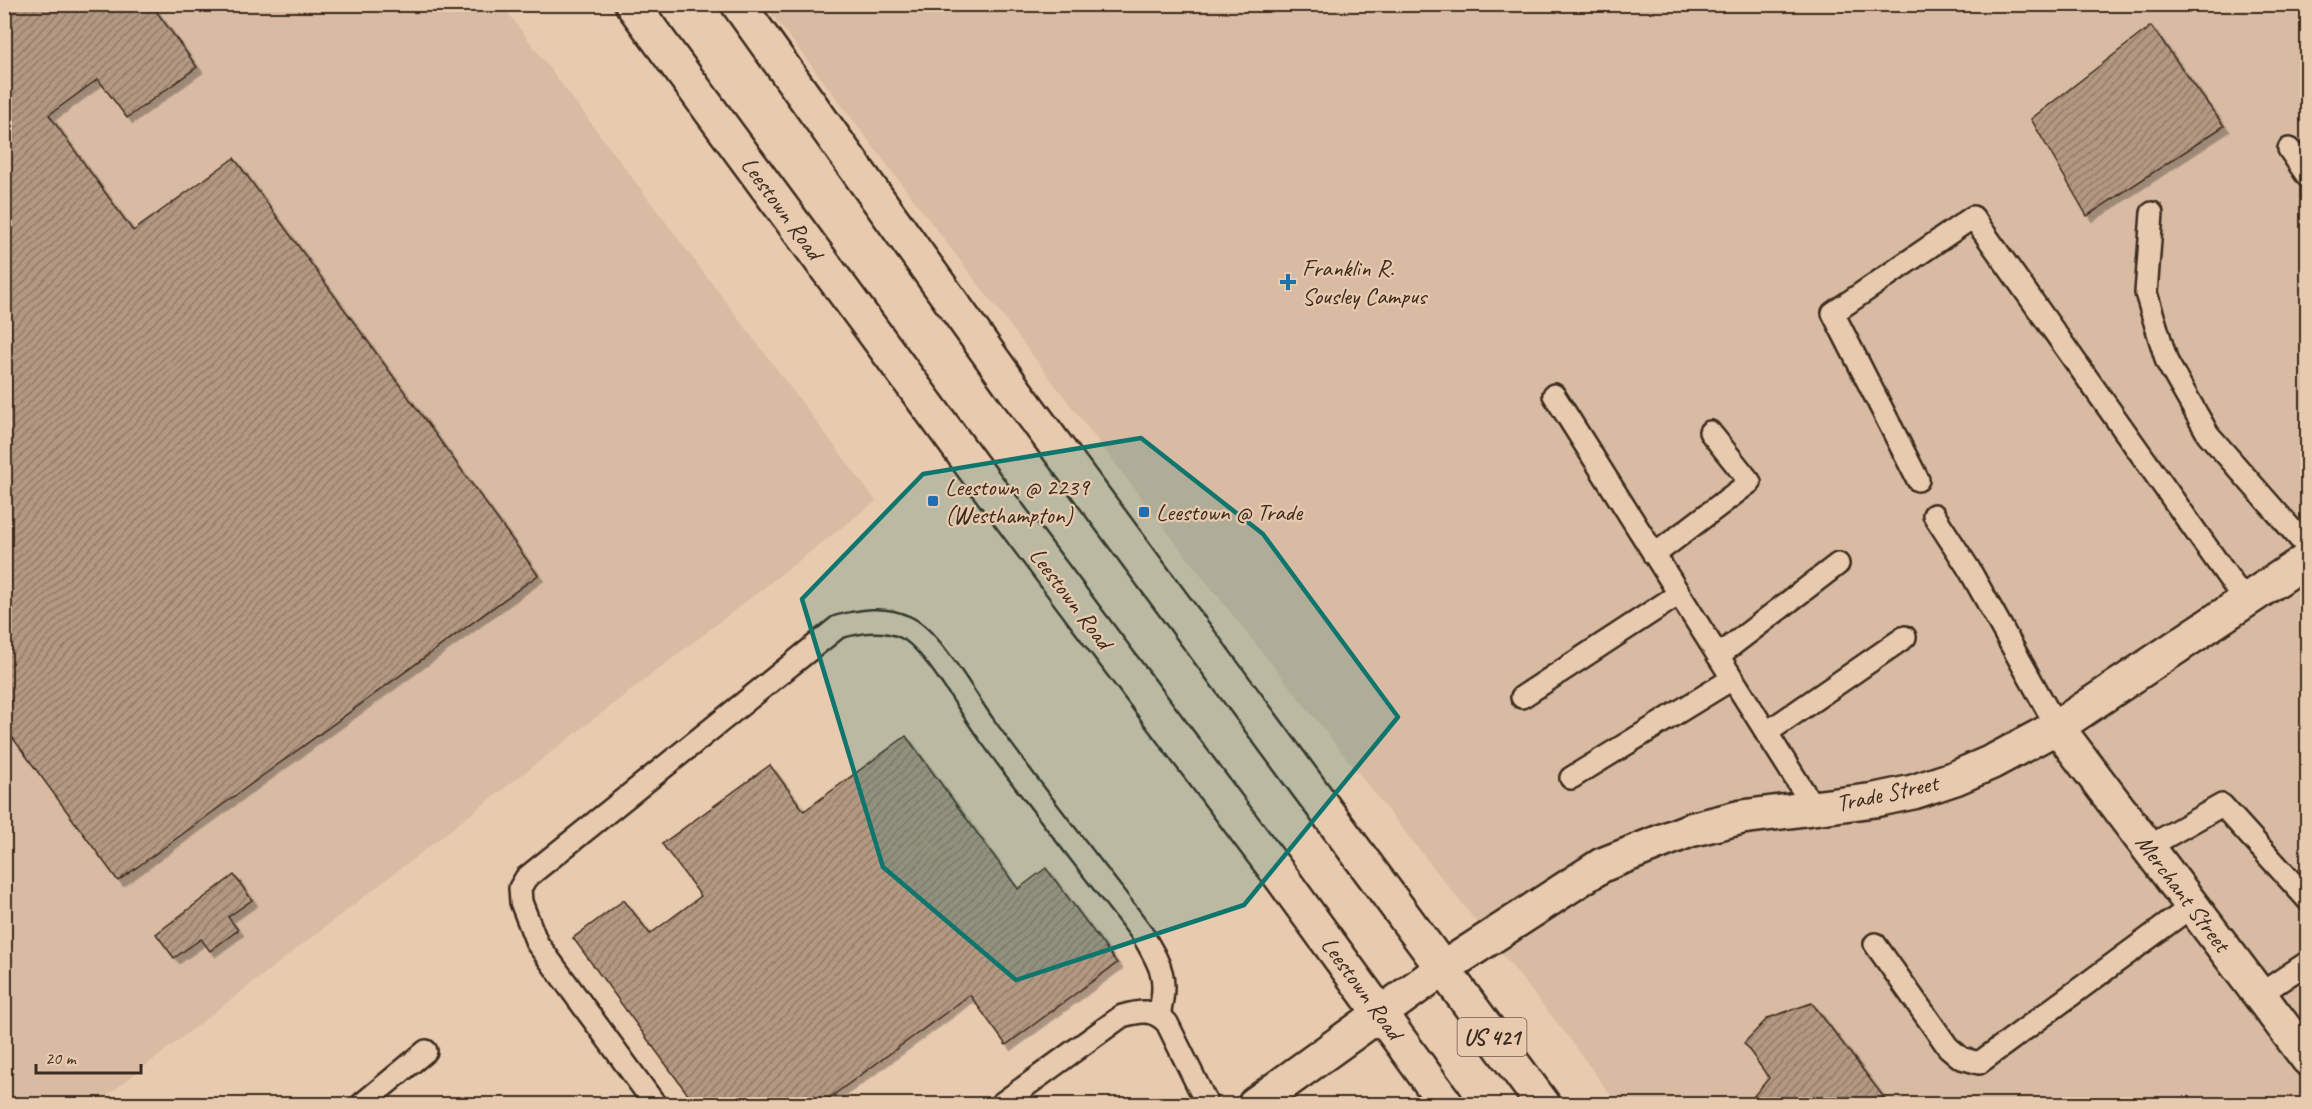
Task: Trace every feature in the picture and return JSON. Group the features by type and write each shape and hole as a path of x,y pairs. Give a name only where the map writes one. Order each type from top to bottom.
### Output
{"main road":[{"name":"Leestown Road","path":"632,4 973,467 1281,877 1446,1104"},
{"name":"US 421","path":"738,4 1016,392 1543,1104"},
{"name":"Trade Street","path":"1255,1104 1442,969 1602,865 1690,830 1742,817 1875,800 1913,792 1955,778 1992,762 2058,728 2307,559"},
{"name":"Merchant Street","path":"2058,728 2307,1059"}],"lane":[{"path":"2289,149 2307,177"},
{"path":"2152,213 2146,293 2167,362 2208,434 2307,548"},
{"path":"1918,480 1833,313 1973,217 2246,601"},
{"path":"1554,395 1814,808"},
{"path":"1654,555 1750,482 1710,432"},
{"path":"1934,515 1969,569 2058,728"},
{"path":"1718,656 1839,564"},
{"path":"1522,697 1679,594"},
{"path":"655,1104 537,943 521,902 520,888 526,878 838,627 861,621 885,622 906,627 925,642 985,727 1141,932 1161,966 1165,992 1159,1014"},
{"path":"1766,733 1905,637"},
{"path":"1571,778 1732,679"},
{"path":"2148,847 2222,805 2307,900"},
{"path":"1875,944 1948,1047 1961,1058 1979,1063 2192,906"},
{"path":"2259,995 2307,962"},
{"path":"1001,1104 1122,1016 1141,1010 1159,1014 1167,1023 1208,1104"},
{"path":"362,1104 426,1051"}],"highlighted area":[{"path":"1141,438 1263,534 1398,717 1244,905 1016,980 883,867 802,599 923,474"}],"shaded area":[{"path":"5,5 502,5 876,501 96,1104 5,1104"},
{"path":"765,5 2307,5 2307,1104 1617,1104 1569,1038 1188,559"}],"building":[{"path":"4,4 151,4 197,67 127,118 98,79 49,115 133,231 234,158 538,575 118,881 4,726"},
{"path":"2151,26 2224,126 2087,216 2031,119"},
{"path":"906,736 1018,889 1046,868 1117,963 1006,1045 970,995 821,1104 695,1104 573,938 624,900 650,934 701,896 662,844 770,765 804,811"},
{"path":"234,875 252,900 228,917 238,930 210,951 201,939 174,958 156,934"},
{"path":"1812,1003 1889,1104 1747,1104 1769,1078 1744,1043 1768,1018"}],"place":[{"name":"Franklin R. Sousley Campus","path":"1288,282"},
{"name":"Leestown @ 2239 (Westhampton)","path":"933,501"},
{"name":"Leestown @ Trade","path":"1144,512"}]}
